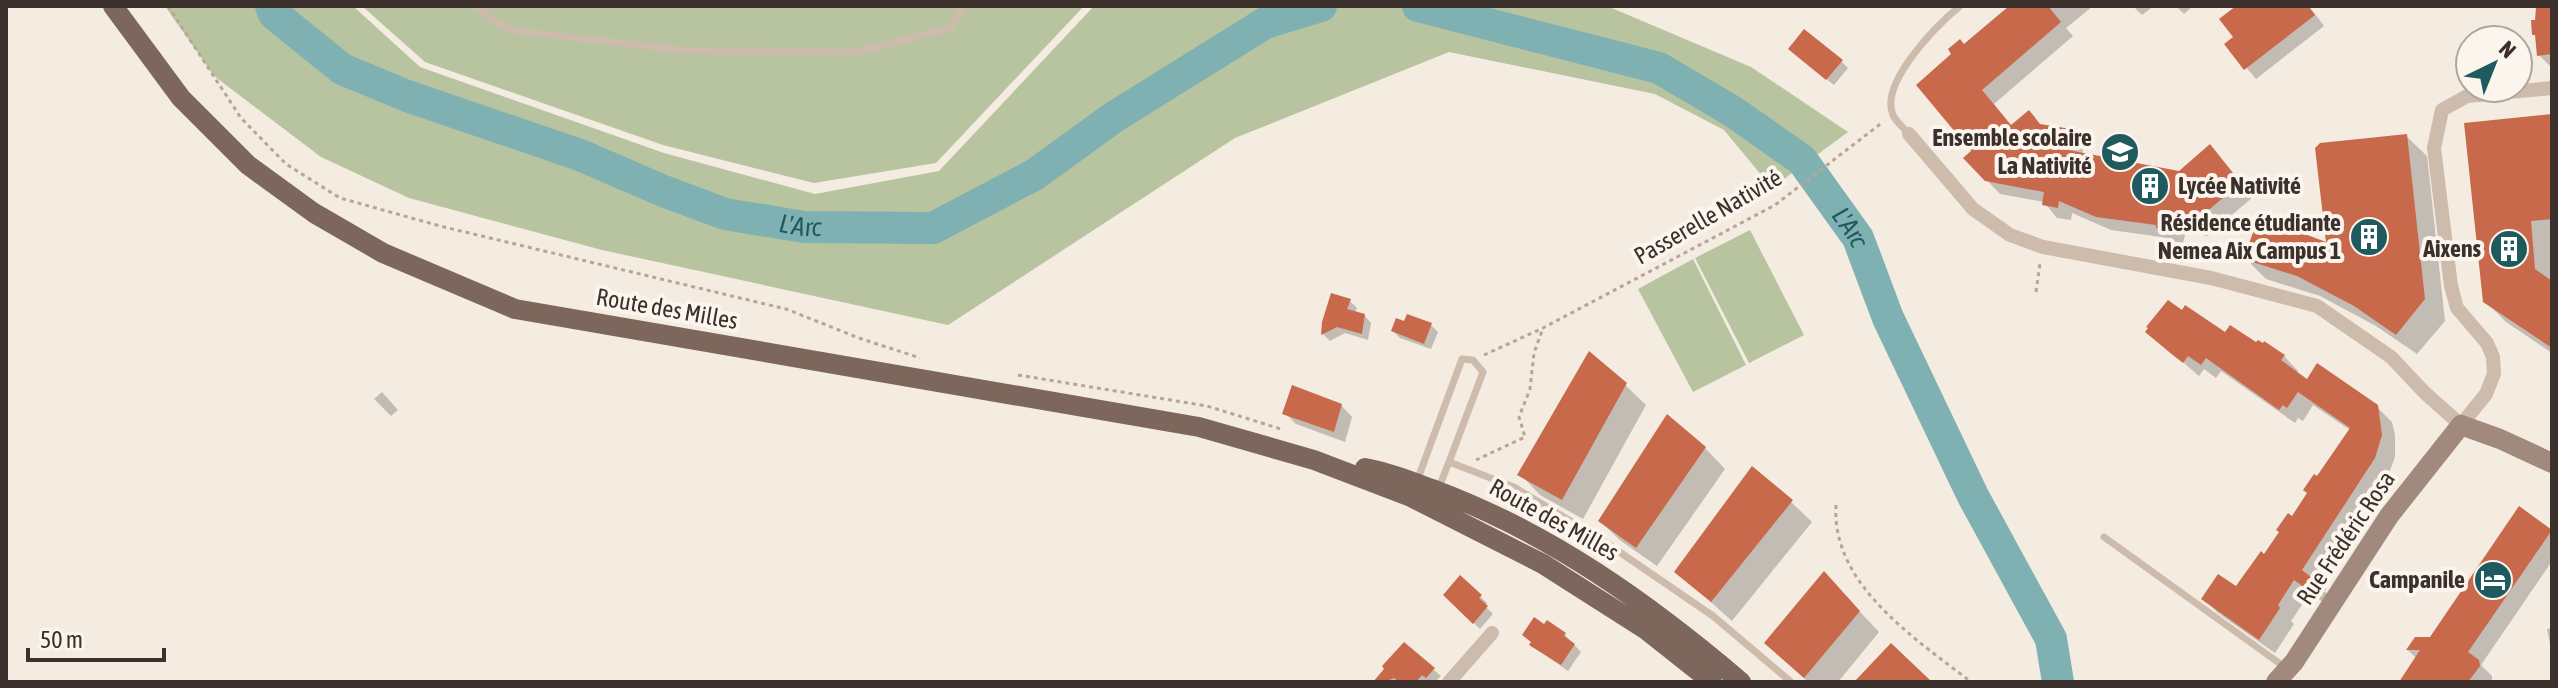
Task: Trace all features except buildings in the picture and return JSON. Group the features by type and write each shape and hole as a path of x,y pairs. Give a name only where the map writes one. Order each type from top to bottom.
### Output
{"main road":[{"name":"Route des Milles","path":"113,6 181,98 248,165 314,213 383,253 515,309 1199,427 1414,490 1434,499 1645,629 1712,682"},
{"name":"Route des Milles","path":"1434,499 1500,517 1578,560 1686,636 1741,682"}],"street":[{"path":"2461,425 2486,394 2494,374 2493,357 2487,343 2457,308 2451,286 2434,148 2442,110 2467,96 2552,88"},
{"path":"1909,134 1973,209 2010,235 2043,247 2211,278 2317,306 2391,357 2461,425 2552,463"},
{"name":"Rue Frédéric Rosa","path":"2282,676 2389,516 2461,425"},
{"path":"1449,682 1492,633"}],"lane":[{"path":"475,6 508,30 691,51 856,52 951,28 963,6"},
{"path":"1909,134 1893,115 1891,93 1901,71 1946,17 1960,6"},
{"path":"1414,490 1462,359 1473,360 1483,372 1434,499"},
{"path":"1449,462 1514,487 1602,540 1713,616 1791,682"},
{"path":"2104,537 2282,676"}],"path":[{"path":"168,6 241,118 286,164 340,198 454,230 786,309 920,358"},
{"name":"Passerelle Nativité","path":"1473,360 1543,328 1775,205 1882,123"},
{"path":"2036,292 2043,247"},
{"path":"1474,472 1470,462 1525,437 1519,417 1530,389 1534,353 1543,328"},
{"path":"1006,373 1207,406 1292,433"},
{"path":"1836,505 1836,527 1843,549 1861,584 1907,630 1971,682"}],"green space":[{"path":"165,6 353,6 420,67 664,153 815,194 939,171 1094,6 1607,6 1751,67 1848,132 1772,188 1724,130 1655,94 1449,52 1235,138 948,325 602,250 409,198 321,157 214,76"},
{"path":"362,6 1084,6 936,163 814,183 663,145 425,62"},
{"path":"1750,230 1804,335 1749,363 1695,258"},
{"path":"1693,259 1746,365 1693,392 1638,289"}],"waterway":[{"name":"L'Arc","path":"271,6 274,14 342,69 407,96 580,155 725,214 804,227 933,228 1034,175 1114,117 1265,23 1321,6"},
{"name":"L'Arc","path":"1418,6 1659,68 1732,111 1802,160 1858,238 1888,318 1973,496 2051,639 2058,682"}],"place":[{"name":"Ensemble scolaire La Nativité","path":"2120,152"},
{"name":"Lycée Nativité","path":"2150,186"},
{"name":"Résidence étudiante Nemea Aix Campus 1","path":"2369,237"},
{"name":"Aixens","path":"2509,249"},
{"name":"Campanile","path":"2493,580"}]}
